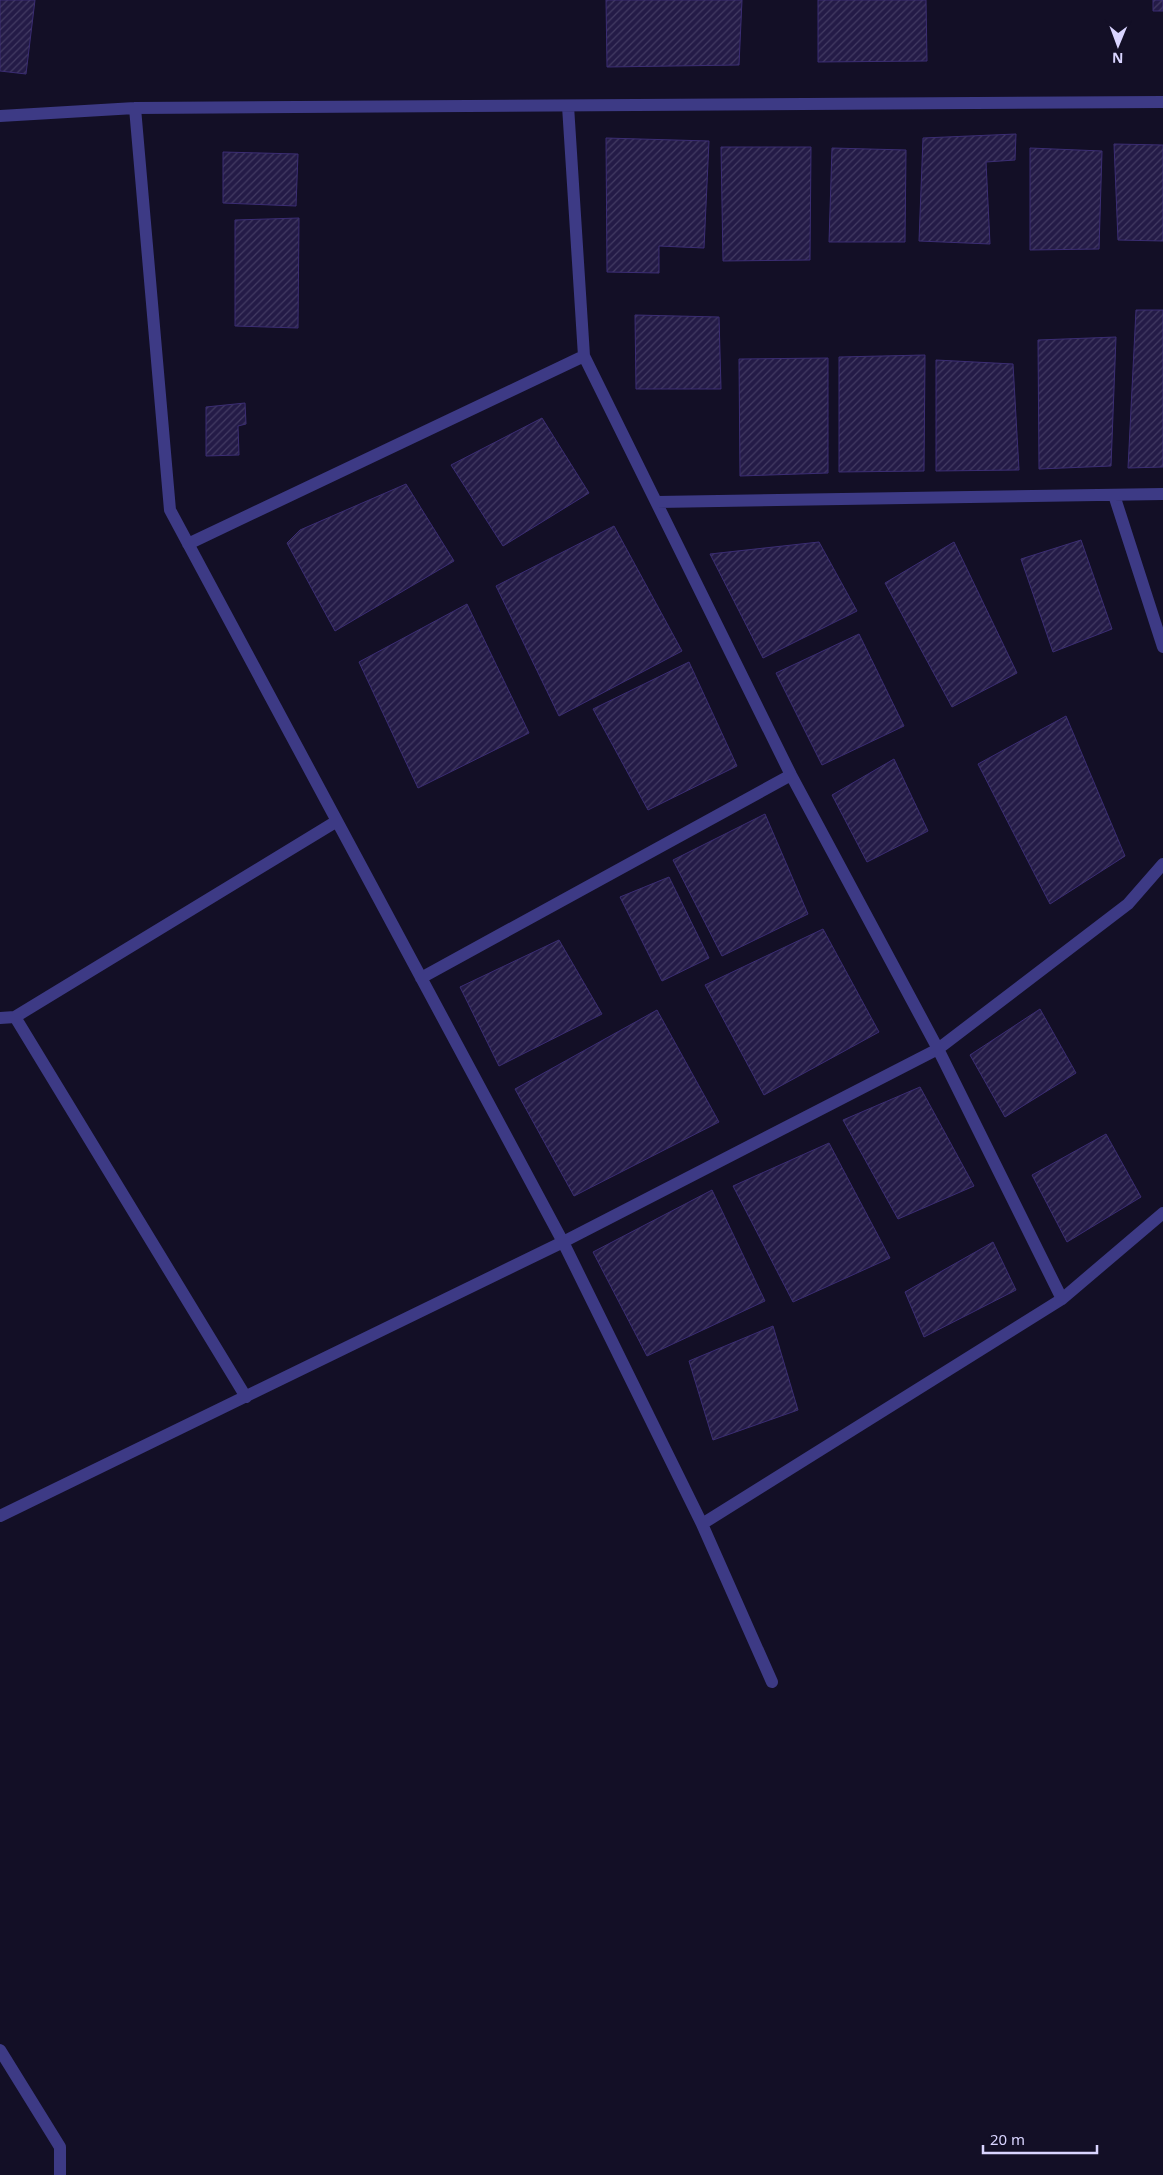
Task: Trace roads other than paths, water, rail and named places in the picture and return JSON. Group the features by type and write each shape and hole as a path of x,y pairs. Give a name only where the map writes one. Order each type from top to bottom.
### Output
{"street":[{"path":"0,116 136,108 1163,102"},
{"path":"568,106 584,356 791,775 938,1049 1062,1299"},
{"path":"136,108 170,510 562,1242 702,1524 772,1682"},
{"path":"188,544 584,356"},
{"path":"657,502 1163,494"},
{"path":"1114,495 1163,647"},
{"path":"421,978 791,775"},
{"path":"0,1018 15,1017 337,821"},
{"path":"0,1516 562,1242 938,1049 1128,904 1163,864"},
{"path":"15,1017 246,1396"},
{"path":"702,1524 1062,1299 1163,1213"},
{"path":"0,2050 60,2147 60,2175"}]}
